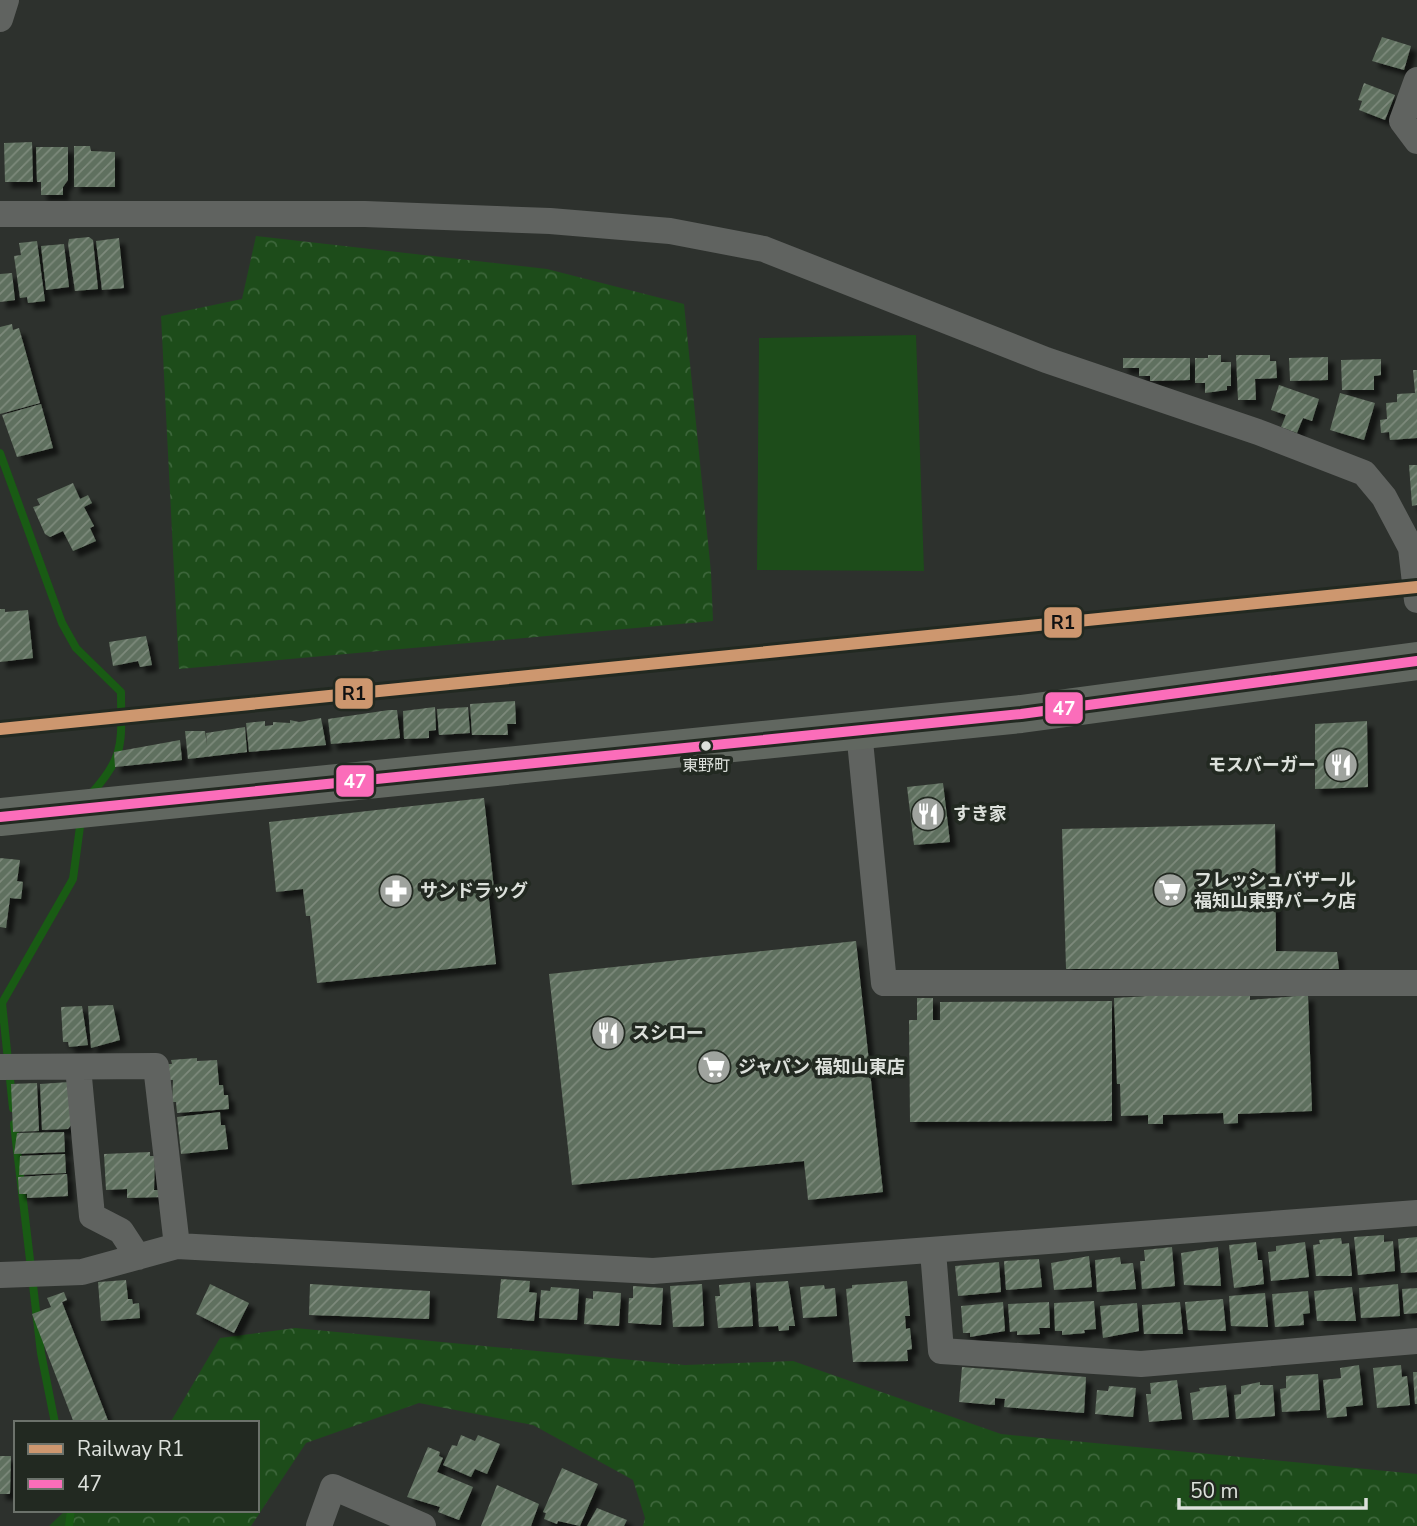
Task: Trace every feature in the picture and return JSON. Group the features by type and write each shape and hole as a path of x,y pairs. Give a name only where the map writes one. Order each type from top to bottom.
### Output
{"main road":[{"path":"0,817 859,731 1187,694 1417,661"}],"street":[{"path":"0,19 6,0"},
{"path":"1417,80 1402,121 1417,141"},
{"path":"0,214 365,214 550,221 670,231 764,248 1046,360 1232,423 1364,473 1384,497 1414,547 1417,600"},
{"path":"859,731 884,983 1417,983"},
{"path":"0,1068 156,1066 177,1247"},
{"path":"78,1067 92,1216 121,1231 138,1257"},
{"path":"0,1275 82,1272 177,1247 653,1271 1417,1213"},
{"path":"933,1251 941,1351 1141,1364 1417,1341"},
{"path":"319,1526 333,1487 423,1526"}],"green space":[{"path":"256,236 547,269 684,304 711,572 713,621 179,669 161,316 242,299"},
{"path":"916,335 924,571 757,570 759,338"},
{"path":"295,1328 685,1365 793,1361 1001,1434 1417,1474 1417,1526 643,1526 645,1518 633,1480 533,1425 419,1403 306,1443 251,1526 49,1526 64,1512 259,1512 259,1421 171,1421 220,1338"}],"building":[{"path":"1382,37 1411,46 1404,70 1372,61"},
{"path":"1364,83 1395,95 1385,120 1359,110 1362,101 1358,100"},
{"path":"32,142 33,182 5,182 4,143"},
{"path":"74,146 90,146 91,151 115,152 115,187 74,187"},
{"path":"36,147 68,147 68,180 63,187 63,195 41,195 41,182 37,182"},
{"path":"89,237 93,240 98,289 75,291 69,239"},
{"path":"119,238 124,288 102,290 96,241"},
{"path":"37,241 45,301 28,303 27,297 20,298 14,256 21,255 19,243"},
{"path":"64,244 69,287 46,290 41,246"},
{"path":"12,273 15,300 0,302 0,274"},
{"path":"12,324 13,330 19,328 40,403 0,414 0,327"},
{"path":"1208,355 1221,355 1221,362 1231,362 1231,386 1227,386 1227,390 1205,393 1205,383 1195,383 1195,358 1208,358"},
{"path":"1236,355 1270,355 1270,361 1276,361 1277,378 1255,379 1256,400 1238,400"},
{"path":"1328,357 1328,380 1290,381 1289,358"},
{"path":"1123,358 1190,358 1190,380 1150,381 1150,376 1139,376 1139,368 1123,368"},
{"path":"1381,359 1381,375 1374,376 1374,390 1342,390 1341,360"},
{"path":"1413,370 1417,370 1417,438 1390,440 1389,432 1381,433 1380,420 1387,419 1386,403 1397,402 1397,394 1415,393"},
{"path":"1279,385 1319,399 1312,421 1303,418 1297,433 1281,427 1286,415 1271,410"},
{"path":"1340,393 1375,403 1364,440 1330,430"},
{"path":"41,404 53,448 17,457 2,415"},
{"path":"1409,465 1417,465 1417,505 1412,506"},
{"path":"73,483 80,499 88,495 92,503 84,507 94,526 90,528 96,541 73,551 63,531 50,537 45,534 33,507 40,505 37,499"},
{"path":"0,609 5,609 5,612 28,610 33,658 0,662"},
{"path":"146,636 152,665 140,667 138,661 113,666 109,642"},
{"path":"515,701 516,724 507,724 508,735 472,735 470,704"},
{"path":"435,707 436,730 429,731 429,738 404,739 403,711"},
{"path":"468,707 470,733 439,735 437,709"},
{"path":"397,710 400,738 331,744 328,719"},
{"path":"321,718 326,745 249,752 246,723 265,721 265,726 273,725 273,722 290,723 290,720 299,722"},
{"name":"モスバーガー","path":"1367,721 1368,787 1315,789 1315,724"},
{"path":"245,727 247,752 188,759 185,731 205,731 207,745 206,733"},
{"path":"180,740 182,760 115,767 114,752"},
{"name":"すき家","path":"943,783 950,842 914,845 907,787"},
{"name":"サンドラッグ","path":"484,798 494,889 488,890 496,964 317,983 310,916 306,916 303,889 276,892 269,822"},
{"name":"フレッシュバザール 福知山東野パーク店","path":"1275,824 1276,951 1337,952 1339,969 1066,969 1062,829"},
{"path":"0,858 20,860 17,881 23,882 21,899 10,898 6,928 0,927"},
{"name":"ジャパン 福知山東店","path":"856,941 883,1192 808,1200 804,1161 572,1185 549,974"},
{"path":"1199,993 1199,996 1250,995 1250,1000 1308,995 1312,1111 1238,1114 1238,1123 1224,1124 1223,1113 1163,1115 1163,1124 1148,1124 1148,1115 1121,1116 1114,998"},
{"path":"917,998 933,998 933,1020 940,1020 940,1002 1112,1001 1112,1121 910,1122 909,1020 917,1020"},
{"path":"113,1005 120,1040 91,1048 88,1006"},
{"path":"82,1006 88,1045 69,1047 68,1042 63,1042 61,1007"},
{"path":"197,1058 197,1061 217,1060 219,1085 223,1085 224,1095 228,1095 229,1109 177,1113 176,1102 172,1102 173,1080 170,1080 168,1064 172,1064 171,1060"},
{"path":"69,1082 71,1125 68,1129 42,1130 40,1084"},
{"path":"37,1083 39,1131 13,1132 11,1084"},
{"path":"220,1112 221,1125 225,1125 228,1149 181,1154 177,1117"},
{"path":"64,1132 65,1152 14,1154 17,1133"},
{"path":"150,1152 150,1156 155,1156 154,1190 161,1190 161,1197 127,1198 127,1189 106,1190 104,1154"},
{"path":"65,1154 66,1173 19,1175 20,1156"},
{"path":"67,1174 68,1196 27,1198 27,1194 19,1194 18,1177"},
{"path":"1384,1235 1384,1242 1393,1241 1395,1271 1358,1275 1354,1237"},
{"path":"1417,1237 1417,1272 1401,1273 1398,1239"},
{"path":"1341,1238 1342,1244 1349,1243 1352,1276 1316,1276 1313,1245 1320,1244 1319,1240"},
{"path":"1256,1242 1258,1260 1262,1260 1264,1284 1234,1288 1229,1245"},
{"path":"1305,1242 1309,1277 1271,1281 1268,1252 1276,1251 1276,1246"},
{"path":"1172,1247 1175,1286 1142,1289 1140,1261 1145,1261 1144,1250"},
{"path":"1218,1247 1221,1286 1184,1285 1181,1253"},
{"path":"1089,1256 1092,1287 1054,1290 1051,1263"},
{"path":"1120,1257 1121,1264 1133,1263 1136,1289 1097,1292 1095,1260"},
{"path":"1039,1259 1042,1287 1006,1290 1004,1261"},
{"path":"999,1262 1001,1292 958,1296 955,1266"},
{"path":"501,1279 530,1281 529,1292 537,1293 534,1321 497,1318"},
{"path":"126,1280 128,1299 132,1299 133,1304 139,1303 140,1318 101,1321 98,1282"},
{"path":"788,1281 795,1326 779,1331 778,1326 759,1327 756,1283"},
{"path":"907,1281 910,1316 905,1316 906,1329 910,1328 912,1349 907,1350 908,1361 853,1362 846,1289 852,1288 852,1285"},
{"path":"750,1282 753,1326 718,1328 715,1296 720,1296 719,1285"},
{"path":"210,1284 249,1303 234,1333 196,1314"},
{"path":"310,1284 430,1291 429,1319 309,1315"},
{"path":"702,1284 704,1326 673,1327 670,1286"},
{"path":"1398,1284 1400,1316 1361,1318 1359,1288"},
{"path":"824,1285 825,1289 835,1288 837,1316 803,1318 800,1287"},
{"path":"633,1286 663,1288 661,1325 628,1323 629,1298 633,1298"},
{"path":"551,1287 579,1289 577,1320 539,1318 541,1290 550,1291"},
{"path":"1352,1287 1356,1321 1317,1321 1314,1291"},
{"path":"1417,1288 1417,1313 1404,1314 1402,1289"},
{"path":"593,1291 621,1293 619,1326 584,1324 586,1298 593,1299"},
{"path":"1308,1291 1310,1313 1303,1314 1304,1325 1275,1327 1272,1294"},
{"path":"64,1292 67,1300 62,1302 108,1421 73,1421 32,1314 51,1307 47,1298"},
{"path":"1265,1293 1268,1327 1231,1326 1229,1296"},
{"path":"1223,1299 1226,1331 1188,1330 1185,1302"},
{"path":"1094,1301 1096,1329 1062,1335 1062,1331 1055,1331 1054,1303"},
{"path":"1003,1302 1005,1331 970,1337 970,1333 963,1333 961,1306"},
{"path":"1049,1302 1050,1328 1039,1328 1040,1334 1017,1335 1017,1331 1010,1332 1008,1304"},
{"path":"1180,1302 1183,1334 1144,1334 1142,1305"},
{"path":"1137,1303 1139,1331 1103,1338 1100,1306"},
{"path":"1359,1365 1363,1405 1346,1407 1347,1416 1327,1418 1323,1380 1341,1378 1340,1368"},
{"path":"1401,1365 1402,1377 1407,1376 1410,1405 1377,1408 1373,1368"},
{"path":"962,1367 1086,1377 1084,1413 1004,1407 1005,1399 995,1398 995,1405 959,1402"},
{"path":"1413,1372 1417,1372 1417,1404 1415,1404"},
{"path":"1318,1374 1320,1410 1282,1412 1280,1389 1286,1388 1286,1376"},
{"path":"1177,1380 1182,1419 1149,1422 1146,1394 1151,1394 1150,1383"},
{"path":"1260,1382 1260,1385 1273,1385 1275,1416 1236,1419 1234,1395 1241,1394 1241,1386"},
{"path":"1226,1385 1229,1417 1193,1420 1190,1393 1200,1391 1199,1388"},
{"path":"1109,1386 1136,1388 1133,1417 1095,1414 1097,1390 1108,1391"},
{"path":"461,1435 475,1441 478,1435 500,1444 487,1474 475,1469 471,1477 443,1465 452,1445 457,1446"},
{"path":"428,1447 440,1452 439,1456 443,1458 437,1472 473,1487 459,1520 438,1512 440,1507 407,1497"},
{"path":"0,1456 11,1456 10,1494 0,1494"},
{"path":"562,1468 598,1484 580,1526 558,1521 557,1524 544,1519 546,1513 543,1512"},
{"path":"497,1485 539,1504 531,1526 481,1526"},
{"path":"597,1508 627,1520 624,1526 587,1526"}],"waterway":[{"path":"0,453 62,623 76,648 121,692 121,737 116,759 90,795"},
{"path":"13,1108 2,1003 73,879 81,819"},
{"path":"14,1124 41,1353 55,1421"},
{"path":"69,1526 71,1512"}],"rail line":[{"name":"R1","path":"0,729 1417,587"}],"transit line":[{"name":"47","path":"0,817 1021,714 1417,661"}],"place":[{"name":"東野町","path":"706,746"},
{"name":"モスバーガー","path":"1341,765"},
{"name":"すき家","path":"928,814"},
{"name":"フレッシュバザール 福知山東野パーク店","path":"1170,890"},
{"name":"サンドラッグ","path":"396,891"},
{"name":"スシロー","path":"608,1033"},
{"name":"ジャパン 福知山東店","path":"714,1067"}]}
